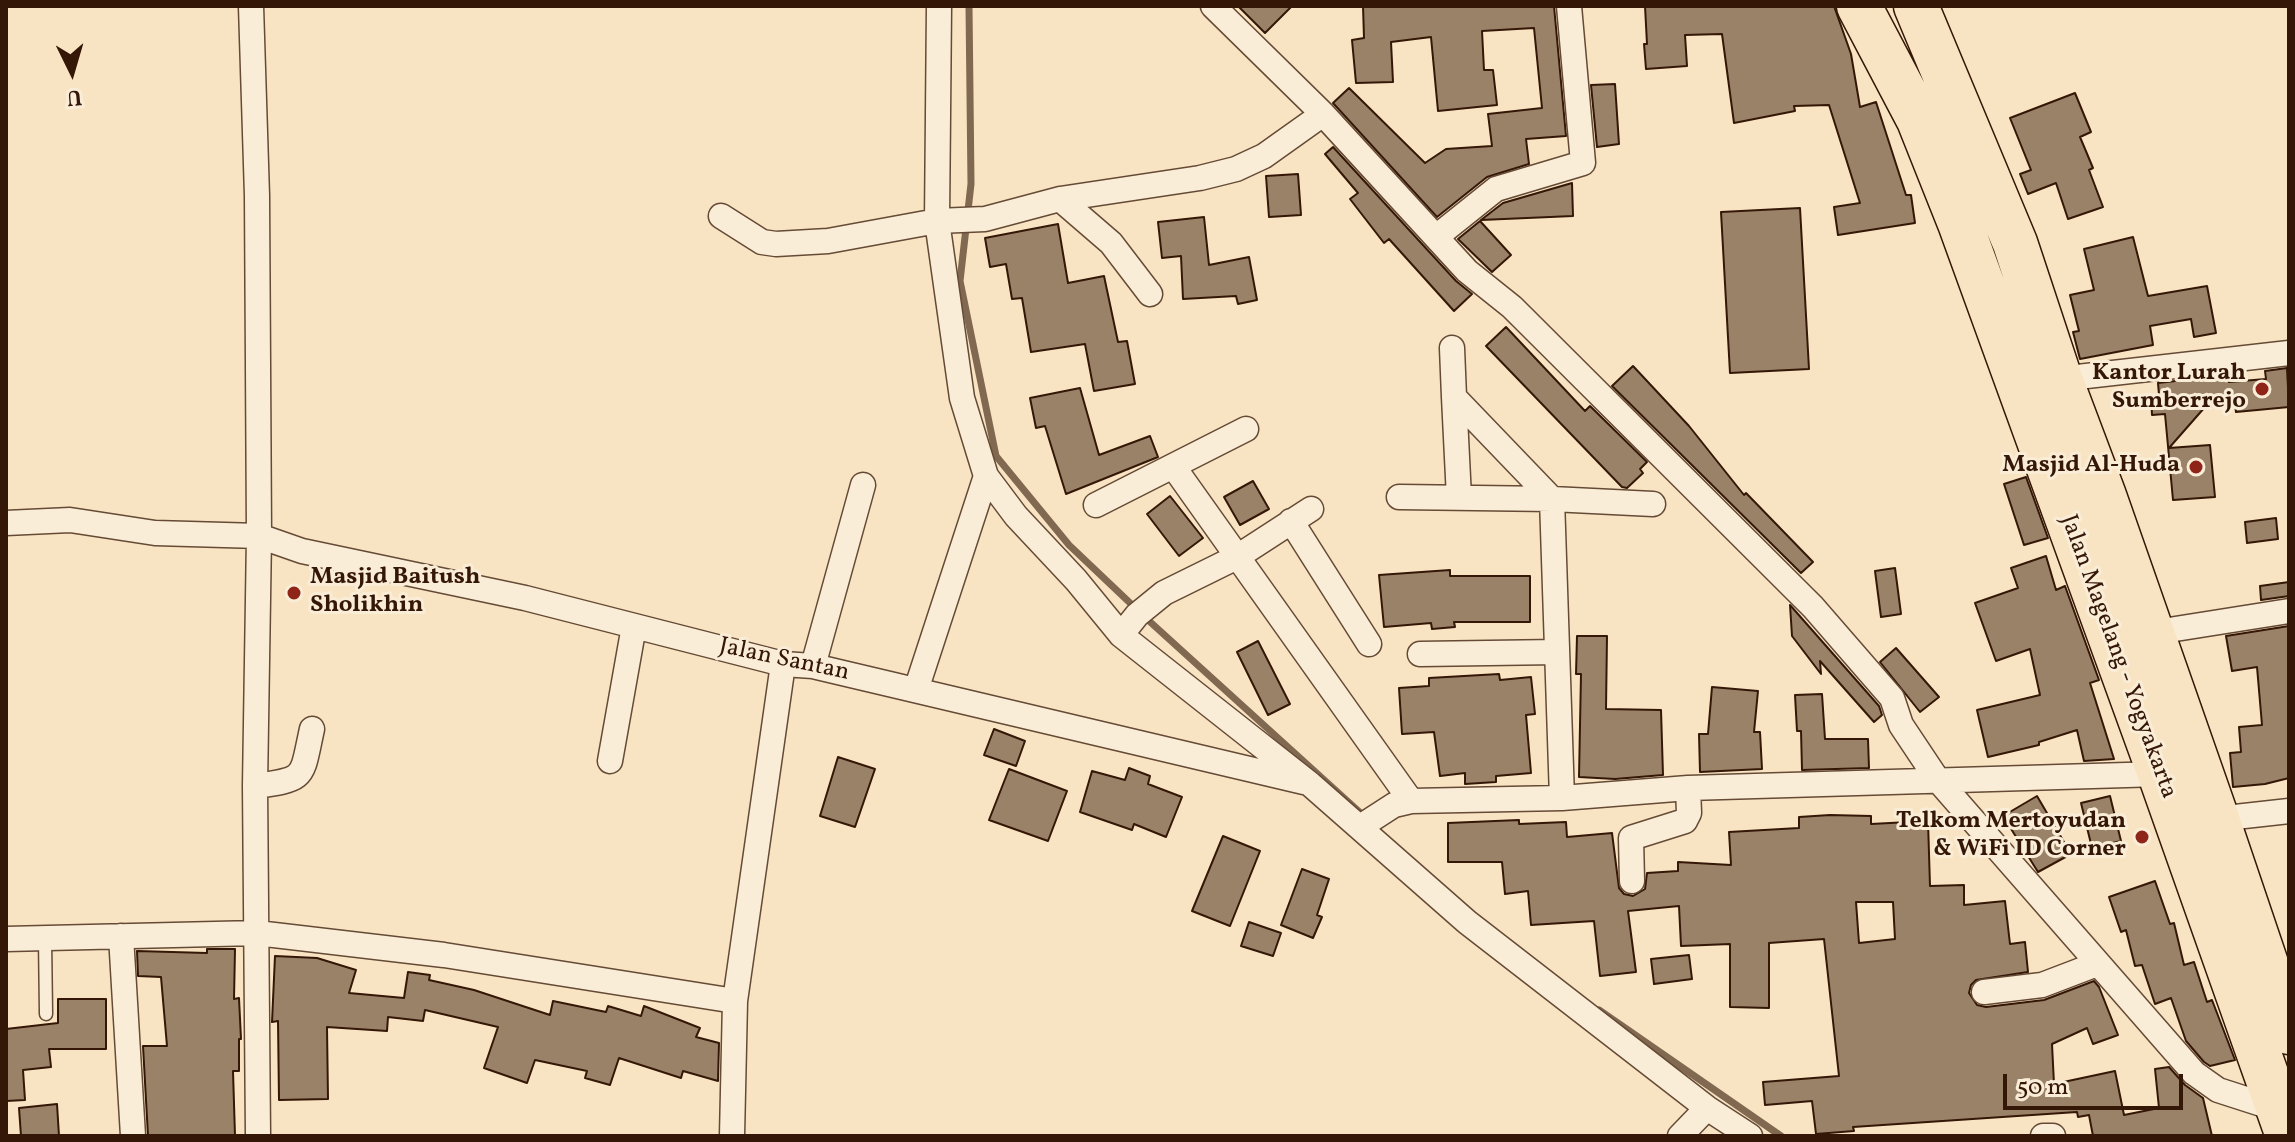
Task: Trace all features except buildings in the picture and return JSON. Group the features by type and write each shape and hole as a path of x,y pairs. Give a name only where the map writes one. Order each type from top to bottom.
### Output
{"highway":[{"name":"Jalan Magelang - Yogyakarta","path":"1859,6 1919,120 1984,288 2160,774 2283,1129"},
{"name":"Jalan Magelang - Yogyakarta","path":"1916,6 2015,243 2289,1032"},
{"path":"2061,502 2104,496"}],"street":[{"path":"251,6 257,196 259,536 255,786 258,1136"},
{"path":"939,6 946,221 962,398 986,476 1016,516 1076,580 1121,635 1364,824 1467,922 1707,1108 1750,1136"},
{"path":"1213,6 1323,114 1467,271 1512,307 1813,607 1892,698 1901,725 1937,779 2194,1073 2283,1129"},
{"path":"1436,237 1496,189 1583,163 1569,6"},
{"path":"721,216 762,242 776,244 828,241 946,221 985,219 1060,199 1200,178 1236,169 1264,156 1323,114"},
{"path":"1060,199 1111,243 1150,294"},
{"path":"1452,348 1459,498"},
{"path":"2060,379 2289,353"},
{"path":"1454,397 1552,499 1562,798"},
{"path":"1096,505 1246,429"},
{"path":"1173,466 1403,803"},
{"path":"916,690 986,476"},
{"path":"813,666 863,485"},
{"path":"1399,497 1653,504"},
{"path":"1121,635 1137,615 1164,593 1237,557 1301,515 1369,644"},
{"name":"Jalan Santan","path":"6,523 70,520 155,533 259,536 302,551 525,598 783,664 813,666 1310,784"},
{"path":"2150,633 2289,611"},
{"path":"610,761 634,626"},
{"path":"1420,654 1557,652"},
{"path":"732,1136 735,1001 783,664"},
{"path":"255,786 297,778 302,772 312,729"},
{"path":"1364,824 1403,803 1562,798 1688,788 2160,774"},
{"path":"1632,881 1631,838 1685,821 1689,813 1688,788"},
{"path":"2217,819 2289,811"},
{"path":"6,939 257,933 444,955 735,1001"},
{"path":"121,936 133,1136"},
{"path":"1984,992 2042,985 2097,964"},
{"path":"1680,1136 1707,1108"},
{"path":"2043,1136 2053,1136"}],"lane":[{"path":"45,938 46,1014"}],"waterway":[{"path":"969,6 971,184 960,281 996,456 1069,545 1365,817"},
{"path":"1599,1010 1781,1136"}],"place":[{"name":"Kantor Lurah Sumberrejo","path":"2262,389"},
{"name":"Masjid Al-Huda","path":"2196,467"},
{"name":"Masjid Baitush Sholikhin","path":"294,593"},
{"name":"Telkom Mertoyudan & WiFi ID Corner","path":"2142,837"}]}
